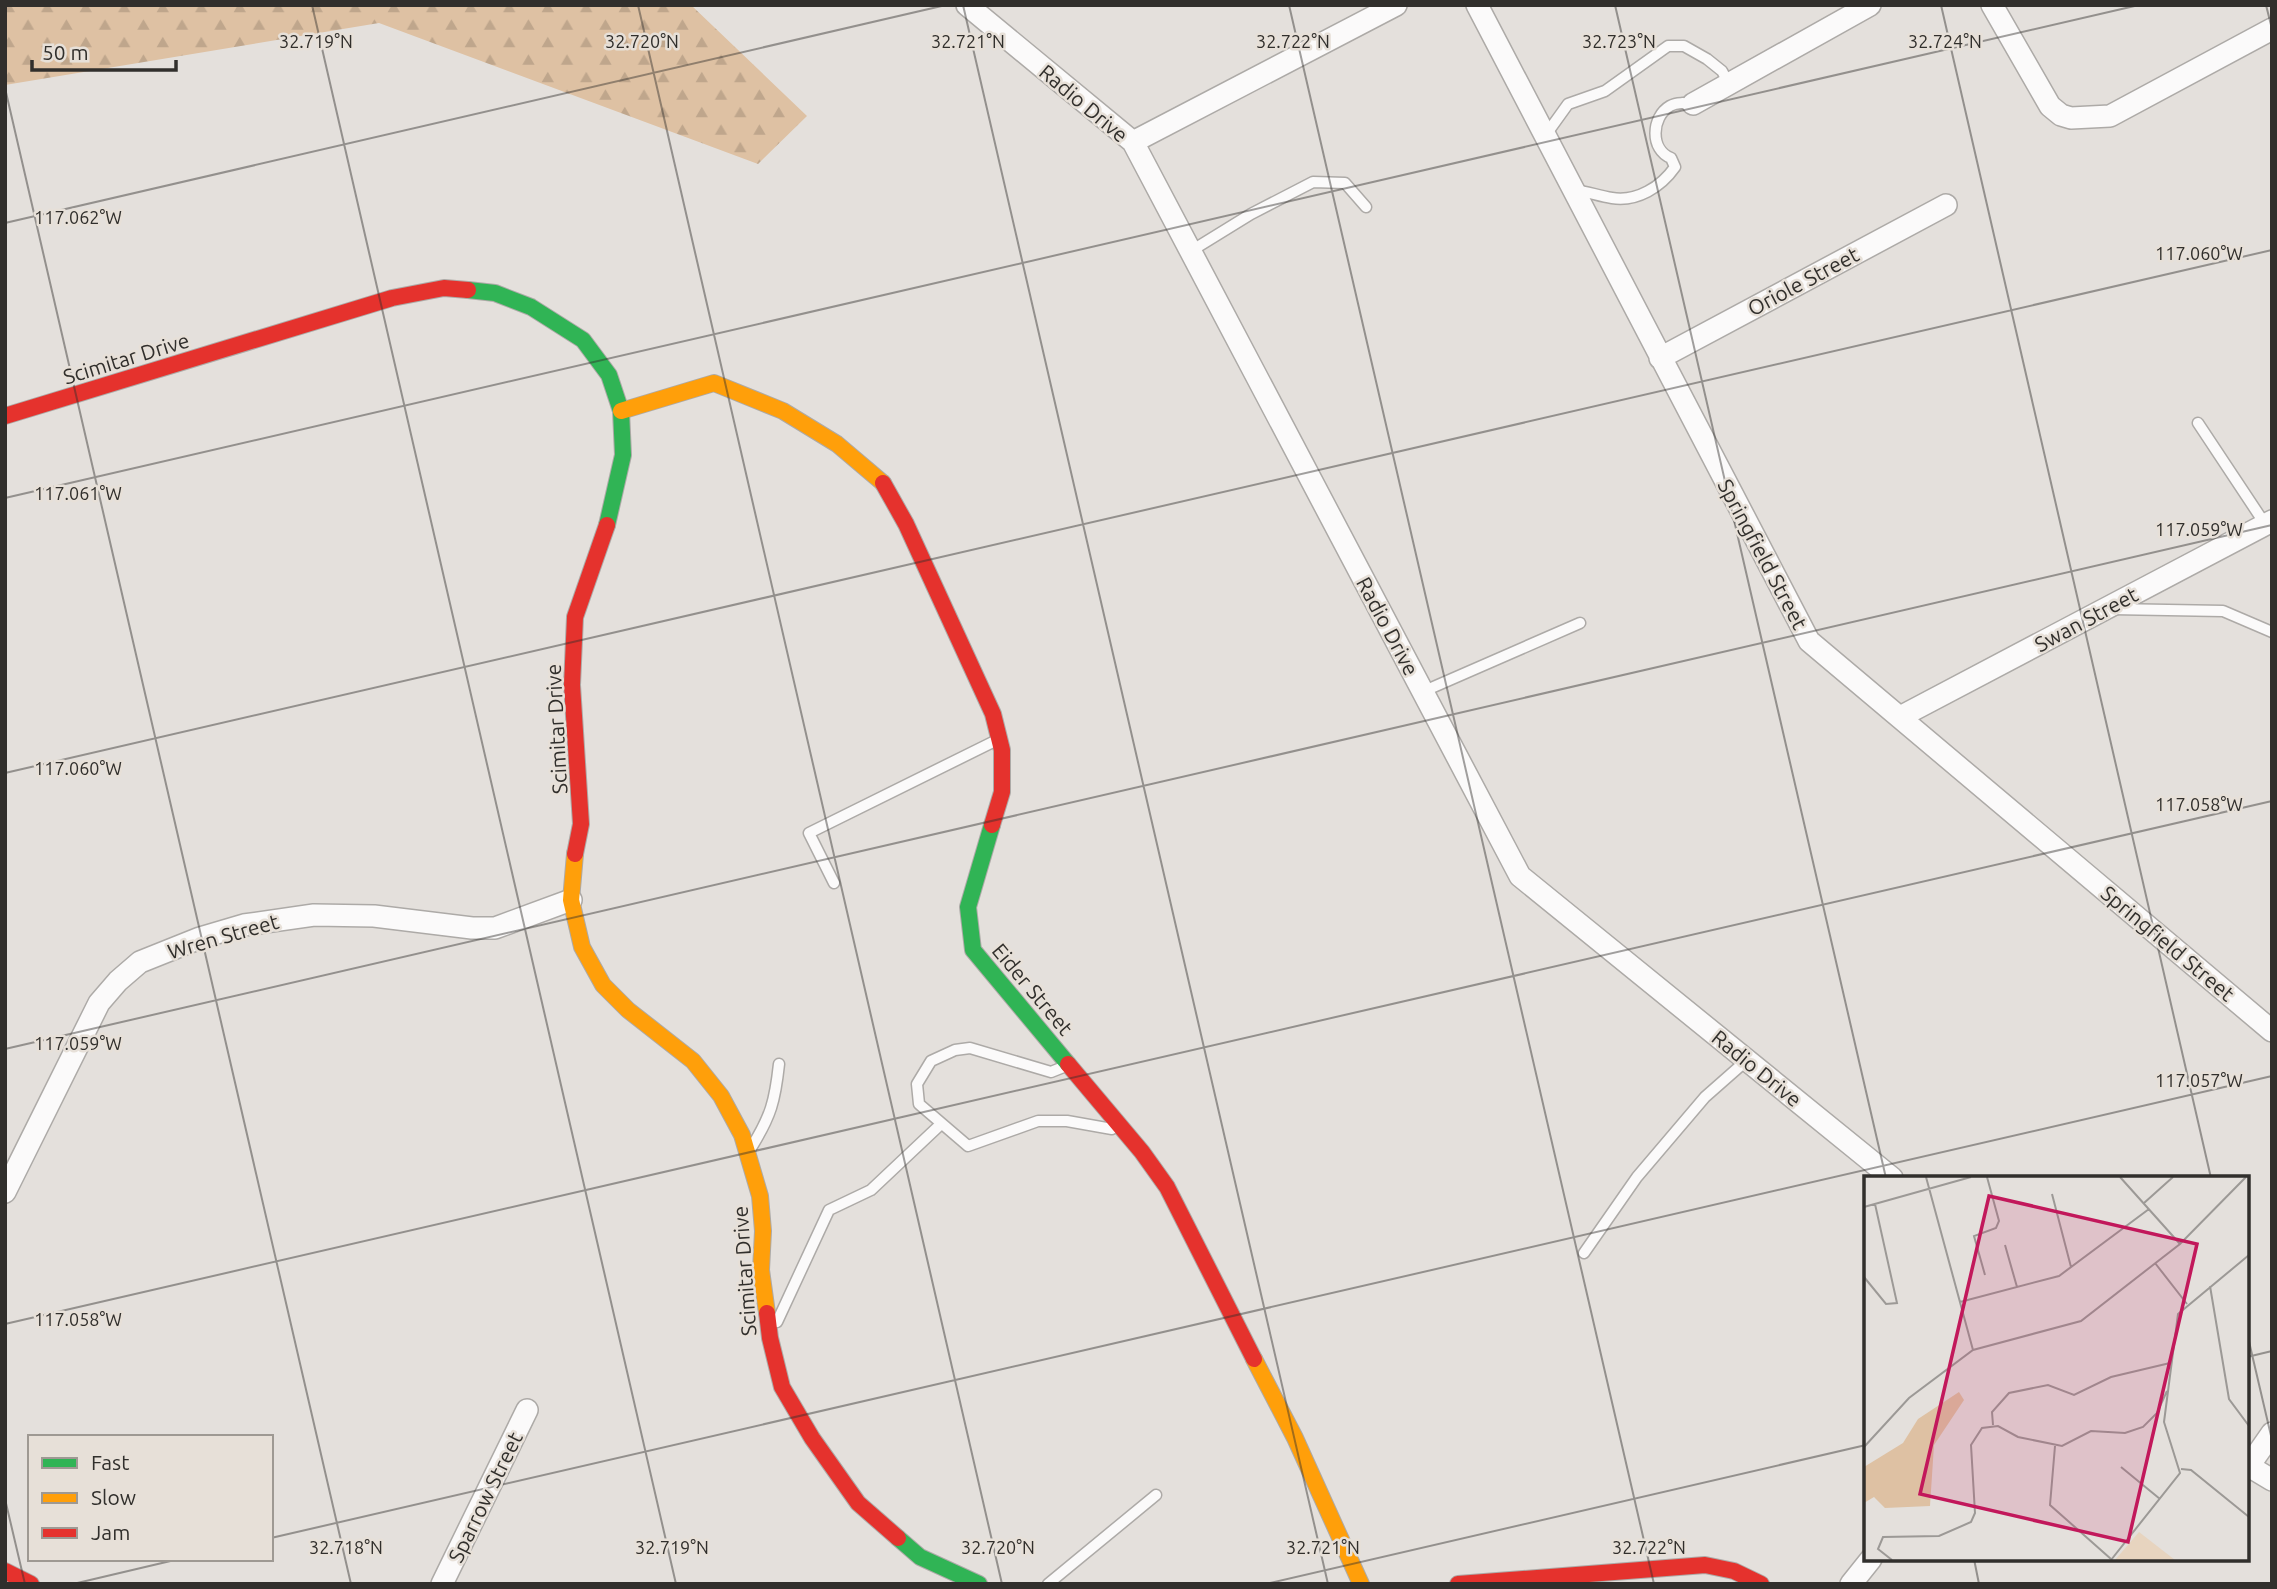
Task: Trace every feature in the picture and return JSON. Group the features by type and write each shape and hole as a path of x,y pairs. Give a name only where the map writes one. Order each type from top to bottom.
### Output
{"street":[{"name":"Radio Drive","path":"967,5 1133,142 1520,876 1890,1176"},
{"path":"1133,142 1395,5"},
{"name":"Springfield Street","path":"1477,5 1809,641 2272,1031"},
{"path":"1693,104 1870,5"},
{"path":"1992,5 2050,106 2061,115 2071,118 2110,116 2272,29"},
{"name":"Oriole Street","path":"1660,358 1946,205"},
{"name":"Scimitar Drive","path":"5,416 393,298 444,288 495,293 531,307 583,340 609,375 621,411 623,455 609,519 575,617 572,685 581,824 572,870 571,900 582,947 603,985 628,1010 693,1061 721,1096 743,1135 760,1196 763,1231 761,1270 770,1338 782,1387 812,1438 858,1503 920,1557 979,1584"},
{"name":"Eider Street","path":"621,411 714,383 783,411 837,444 881,480 906,524 993,714 1000,739 1002,792 968,907 973,950 1124,1130 1167,1187 1295,1438 1361,1584"},
{"name":"Swan Street","path":"1900,717 2268,522"},
{"name":"Wren Street","path":"5,1192 99,1003 118,981 140,962 200,938 244,925 282,918 314,915 374,916 472,928 495,928 571,900"},
{"name":"Sparrow Street","path":"442,1584 527,1410"},
{"path":"2249,1464 2272,1433"},
{"path":"2249,1466 2272,1480"},
{"path":"1851,1584 1869,1561"},
{"path":"1458,1584 1704,1565 1734,1571 1761,1584"},
{"path":"5,1571 31,1584"}],"lane":[{"path":"1545,136 1568,104 1605,91 1668,46 1685,46 1707,59 1722,71 1729,84"},
{"path":"1573,190 1630,199 1655,187 1668,177 1675,167 1671,158 1664,155 1656,145 1659,117 1668,107 1678,103 1693,104"},
{"path":"1191,251 1251,214 1313,182 1345,183 1366,207"},
{"path":"2198,423 2268,522"},
{"path":"2106,609 2223,611 2272,632"},
{"path":"1422,692 1580,623"},
{"path":"834,883 809,833 1000,739"},
{"path":"1069,1065 1051,1072 970,1048 955,1050 931,1061 916,1084 919,1104 968,1146 1038,1121 1067,1121 1124,1130"},
{"path":"1584,1253 1637,1177 1705,1097 1747,1060"},
{"path":"747,1153 768,1122 775,1097 779,1064"},
{"path":"770,1338 829,1210 871,1190 941,1124"},
{"path":"1048,1584 1156,1495"}],"green space":[{"path":"5,5 691,5 807,116 758,164 379,23 5,85"}],"traffic: fast":[{"path":"468,290 495,293 531,307 583,340 609,375 621,411 623,455 607,525"},
{"path":"992,825 968,907 973,950 1068,1064"},
{"path":"898,1538 920,1557 979,1584"}],"traffic: slow":[{"path":"621,411 714,383 783,411 837,444 883,483"},
{"path":"575,854 571,900 582,947 603,985 628,1010 693,1061 721,1096 742,1135 760,1196 763,1231 761,1270 767,1313"},
{"path":"1254,1359 1295,1438 1361,1584"}],"traffic: jam":[{"path":"5,416 392,298 444,288 468,290"},
{"path":"883,483 906,524 993,714 1002,750 1002,792 992,825"},
{"path":"575,854 581,824 572,685 575,617 607,525"},
{"path":"1068,1064 1142,1152 1167,1187 1254,1359"},
{"path":"767,1313 782,1387 812,1438 858,1503 898,1538"},
{"path":"1458,1584 1705,1565 1734,1571 1761,1584"},
{"path":"5,1571 31,1584"}]}
